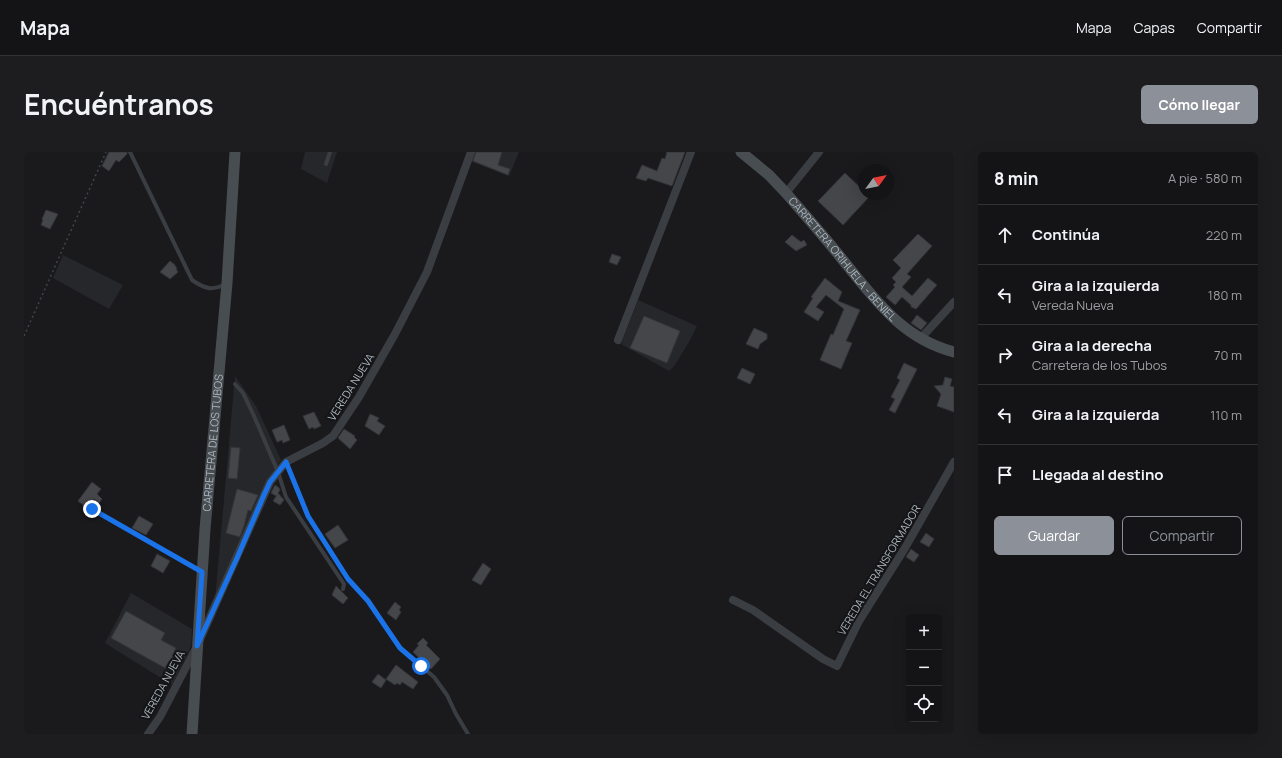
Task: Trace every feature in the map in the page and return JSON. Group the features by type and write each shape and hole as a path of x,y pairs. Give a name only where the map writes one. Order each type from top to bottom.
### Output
{"street":[{"name":"CARRETERA DE LOS TUBOS","path":"192,734 205,528 227,283 235,152"},
{"name":"VEREDA NUEVA","path":"148,734 160,717 197,646 270,482 286,462 323,443 333,436 367,384 395,334 427,272 470,152"},
{"path":"618,340 690,152"},
{"name":"CARRETERA ORIHUELA - BENIEL","path":"741,152 769,175 786,193 891,316 920,339 940,349 954,352"},
{"path":"786,193 819,152"},
{"path":"920,339 954,302"},
{"name":"VEREDA EL TRANSFORMADOR","path":"733,600 753,610 823,659 837,666 859,621 905,548 954,462"}],"lane":[{"path":"130,152 192,280 202,287 217,288 227,283"},
{"path":"326,164 330,152"},
{"path":"235,384 243,393 254,416 278,472 286,497 344,584 343,589"},
{"path":"286,462 308,516 348,579 368,601 400,648 434,677 447,695 468,734"},
{"path":"92,509 202,572"}],"path":[{"path":"24,336 106,152"}],"shaded area":[{"path":"305,152 337,152 327,183 301,169"},
{"path":"473,152 519,152 509,176 470,161"},
{"path":"63,255 123,285 109,309 53,278"},
{"path":"638,300 697,326 675,365 669,371 621,344"},
{"path":"235,376 256,406 281,460 264,489 215,600"},
{"path":"131,593 192,629 191,646 172,685 105,643"}],"building":[{"path":"109,152 127,152 127,154 119,162 116,160 109,171 102,166"},
{"path":"476,152 502,152 498,165 510,169 508,175 473,161"},
{"path":"667,152 685,152 672,186 648,178 646,181 636,178 642,165 657,171 662,158 665,159"},
{"path":"845,173 858,185 858,200 866,200 843,225 818,201"},
{"path":"46,210 58,214 50,229 41,225"},
{"path":"918,234 932,246 907,274 911,277 902,287 912,296 928,278 937,285 916,309 911,307 911,305 902,297 895,305 886,297 895,287 893,285 896,282 892,278 901,268 893,260"},
{"path":"792,235 801,242 804,240 807,245 796,251 785,242"},
{"path":"612,254 621,257 617,265 609,262"},
{"path":"170,261 175,265 178,272 170,279 160,272"},
{"path":"825,278 842,292 838,301 860,310 846,341 852,343 841,369 820,360 844,309 826,295 816,307 824,312 818,321 804,312 813,298 811,297"},
{"path":"917,315 927,323 921,330 911,323"},
{"path":"644,316 680,331 667,363 630,348"},
{"path":"754,328 767,334 767,339 760,344 758,349 746,344"},
{"path":"904,363 917,369 895,413 889,410 895,399 891,397 900,380 897,378"},
{"path":"742,368 755,374 750,384 737,378"},
{"path":"945,377 952,379 950,386 954,387 954,412 937,406 941,394 934,386 943,385"},
{"path":"314,412 321,426 314,429 313,427 309,429 303,416"},
{"path":"370,414 379,418 377,421 385,426 379,435 365,426"},
{"path":"284,425 290,440 283,443 282,440 277,442 272,430"},
{"path":"344,429 355,436 354,437 357,440 350,449 338,438"},
{"path":"231,447 240,448 237,479 228,478"},
{"path":"92,482 101,489 97,494 102,499 99,503 94,499 87,508 78,501"},
{"path":"275,485 279,488 280,490 278,493 284,500 280,505 273,501 277,495 276,496 271,493"},
{"path":"237,489 258,495 251,511 248,510 240,537 226,533"},
{"path":"139,516 153,524 146,535 132,528"},
{"path":"338,525 348,540 335,548 325,534"},
{"path":"926,533 934,539 929,547 920,542"},
{"path":"911,549 919,555 914,562 906,557"},
{"path":"157,554 170,561 163,573 151,566"},
{"path":"483,563 491,569 481,585 472,580"},
{"path":"336,586 348,598 343,604 332,595"},
{"path":"395,602 401,607 399,610 401,612 396,620 387,613"},
{"path":"126,611 165,633 161,640 176,648 172,656 173,660 169,661 165,668 111,638"},
{"path":"423,638 428,643 426,645 440,659 431,669 413,652 419,645 417,644"},
{"path":"396,665 418,682 413,689 402,682 400,685 397,683 395,685 386,679"},
{"path":"378,674 386,680 381,688 372,682"}],"route":[{"path":"92,509 202,572 197,646 270,482 286,462 308,516 348,579 368,601 400,648 421,666"}]}
